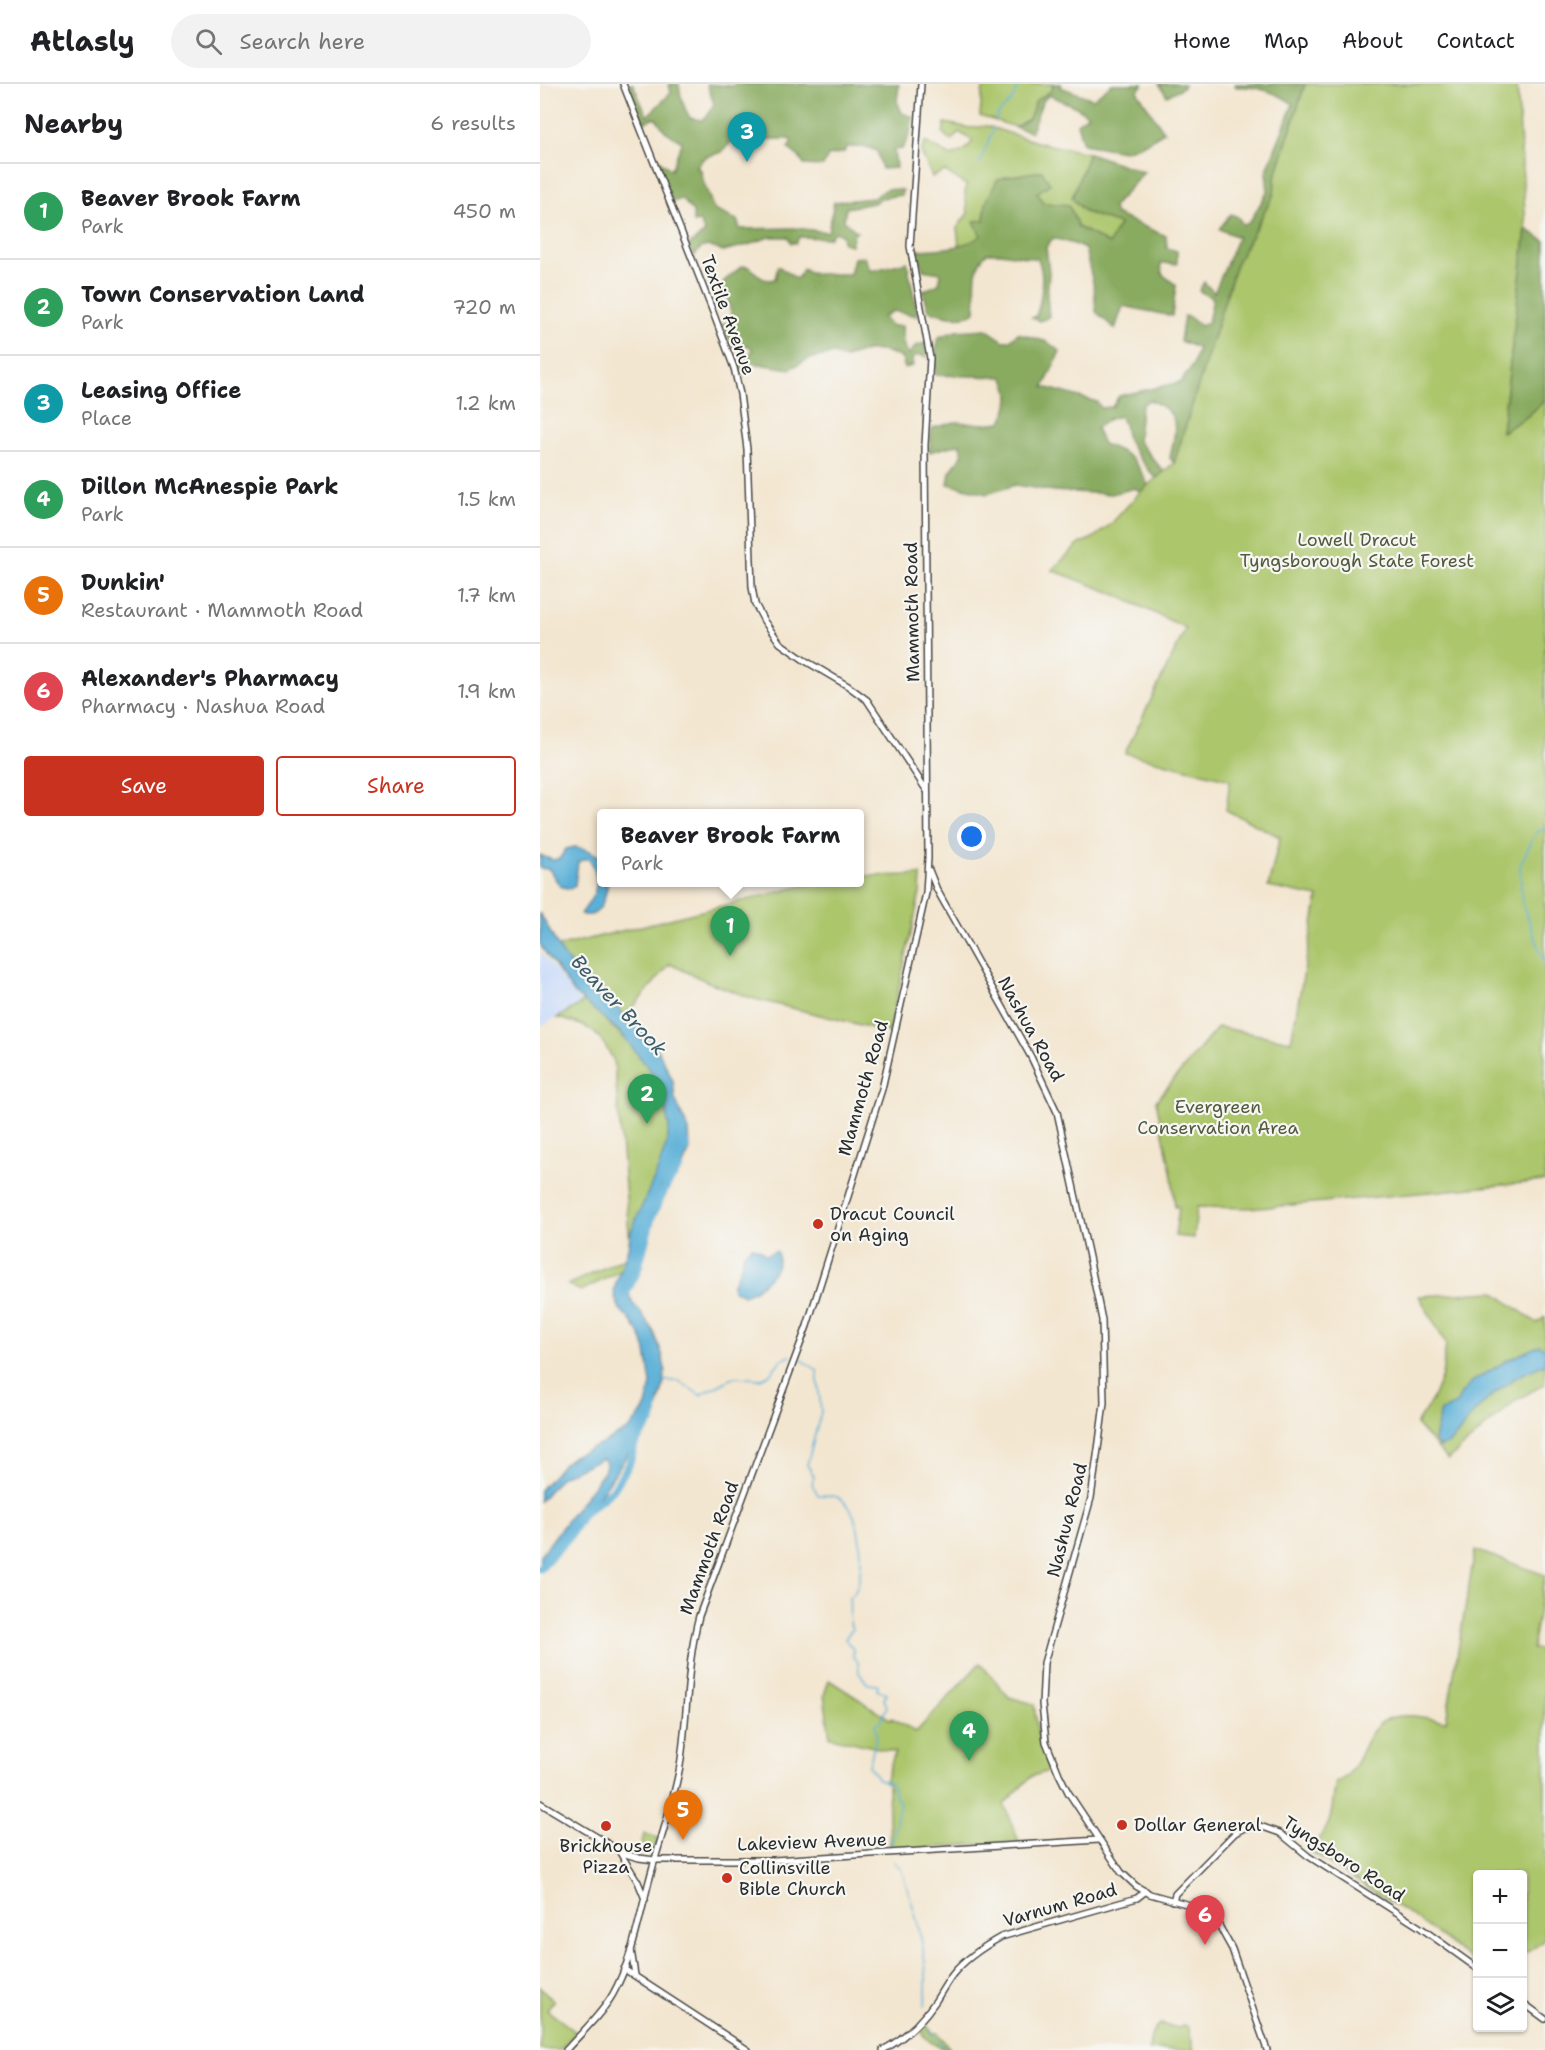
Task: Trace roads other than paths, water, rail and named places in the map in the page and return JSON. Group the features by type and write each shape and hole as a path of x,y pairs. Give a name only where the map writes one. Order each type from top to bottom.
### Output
{"main road":[{"name":"Textile Avenue","path":"623,84 718,324 738,386 747,449 752,587 755,604 780,643 867,700 917,775"},
{"name":"Mammoth Road","path":"566,2050 606,2006 624,1969 631,1948 671,1809 680,1767 691,1655 699,1616 800,1344 882,1089 924,901 928,868 925,445 930,358 910,246 921,84"},
{"path":"928,766 917,775 928,792"},
{"name":"Nashua Road","path":"928,868 1050,1095 1062,1130 1099,1302 1104,1393 1097,1460 1088,1511 1044,1663 1042,1704 1047,1742 1068,1792 1121,1872 1146,1892 1185,1903 1208,1913 1217,1922 1234,1955 1268,2050"},
{"name":"Lakeview Avenue","path":"540,1803 618,1850 636,1858 655,1860 774,1860 1099,1840"},
{"name":"Tyngsboro Road","path":"1173,1901 1175,1894 1228,1839 1244,1828 1260,1826 1280,1833 1308,1856 1421,1928 1473,1965"},
{"path":"618,1850 634,1875 645,1899"},
{"name":"Varnum Road","path":"883,2050 894,2044 926,2014 952,1975 966,1960 1001,1937 1137,1898 1146,1892"},
{"path":"631,1948 635,1975"},
{"path":"624,1969 748,2050"},
{"path":"1527,2006 1545,2019"}],"water":[{"path":"575,847 597,855 597,887 607,887 601,906 593,914 581,914 595,889 596,877 591,861 587,858 578,862 575,885 570,889 560,886 549,869 540,868 540,855 553,860 560,858 566,849"},
{"path":"540,913 560,950 574,969 649,1037 658,1050 673,1081 675,1099 689,1131 690,1150 682,1167 662,1187 647,1236 627,1288 633,1304 654,1332 662,1354 665,1369 664,1384 657,1409 604,1490 540,1569 540,1556 604,1472 606,1464 604,1459 561,1477 540,1501 540,1490 573,1456 629,1429 646,1406 651,1384 646,1351 641,1336 620,1309 614,1289 628,1248 631,1231 667,1143 669,1127 663,1097 650,1070 620,1032 574,993 542,948"},
{"path":"752,1246 761,1250 765,1255 776,1251 777,1264 762,1284 743,1295 732,1286 744,1253"},
{"path":"1540,1345 1545,1349 1545,1364 1519,1376 1501,1388 1477,1409 1453,1440 1439,1447 1434,1439 1441,1411 1456,1404 1461,1394 1473,1381 1506,1361"}],"waterway":[{"path":"996,120 998,114 1012,100 1019,84"},
{"path":"979,164 994,128"},
{"path":"1545,828 1536,833 1520,865 1522,903 1545,964"},
{"name":"Beaver Brook","path":"623,1298 637,1272 652,1216 667,1185 679,1168"},
{"path":"662,1381 679,1381 700,1395 735,1377 760,1379 769,1375 782,1359 791,1356"},
{"path":"802,1360 817,1370 821,1412 807,1465 814,1476 812,1484 818,1495 835,1496 845,1503 852,1512 859,1538 861,1565 856,1590 849,1598 852,1629 845,1639 853,1649 853,1657 858,1661 859,1673 868,1684 878,1685 877,1690 887,1694 884,1699 887,1707 881,1720 875,1724 877,1735 869,1766 878,1779 891,1783 895,1797 900,1802 891,1848"},
{"name":"Beaver Brook","path":"540,1568 569,1537 583,1514 613,1490 629,1464 635,1443 651,1421 654,1404"},
{"path":"894,1862 901,1869 921,1937 926,1973 924,2006"},
{"path":"928,2031 947,2050"}],"place":[{"name":"Leasing Office","path":"747,162"},
{"name":"Beaver Brook Farm","path":"730,956"},
{"name":"Town Conservation Land","path":"647,1124"},
{"name":"Dracut Council on Aging","path":"818,1224"},
{"name":"Dillon McAnespie Park","path":"969,1761"},
{"name":"Dollar General","path":"1122,1825"},
{"name":"Brickhouse Pizza","path":"606,1826"},
{"name":"Dunkin'","path":"683,1840"},
{"name":"Collinsville Bible Church","path":"727,1878"},
{"name":"Alexander's Pharmacy","path":"1205,1945"}],"park label":[{"name":"Lowell Dracut Tyngsborough State Forest","path":"1357,550"},
{"name":"Evergreen Conservation Area","path":"1218,1117"}]}
